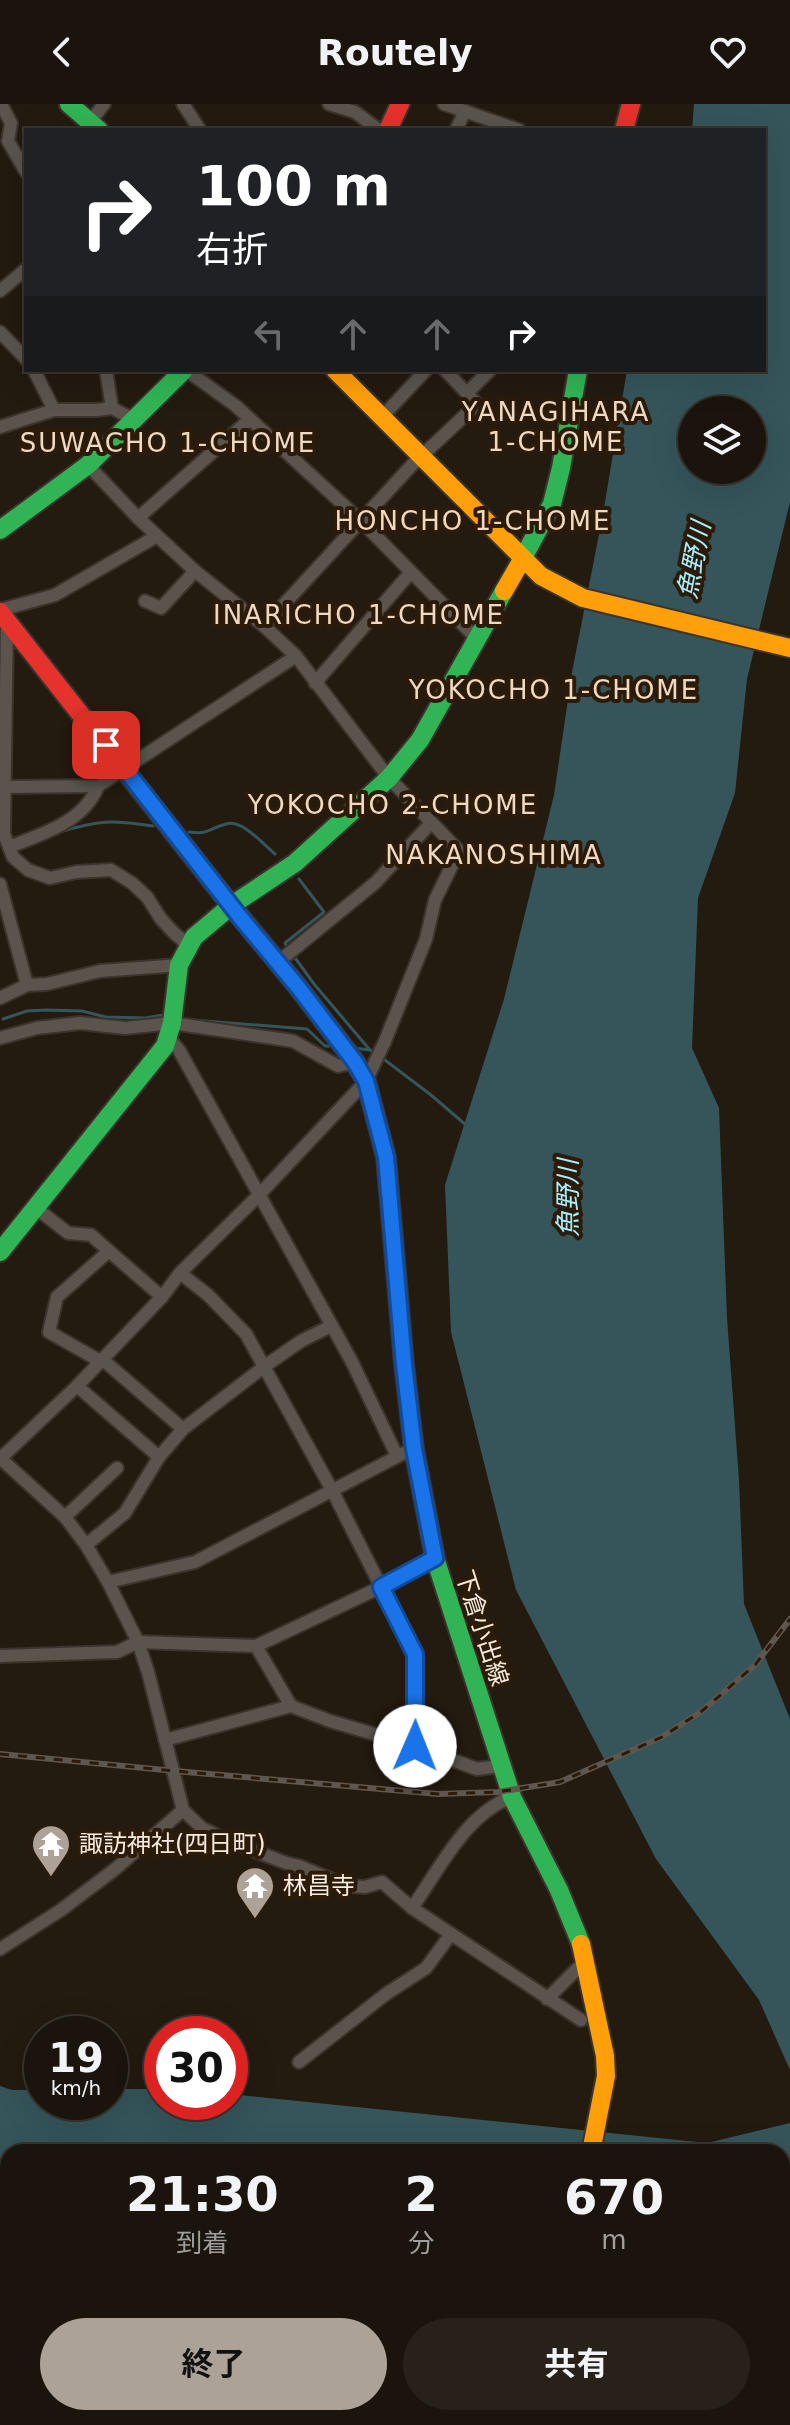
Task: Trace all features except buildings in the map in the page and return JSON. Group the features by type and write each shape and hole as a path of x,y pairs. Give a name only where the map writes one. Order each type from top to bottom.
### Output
{"main road":[{"path":"69,104 94,126"},
{"path":"389,128 400,104"},
{"path":"625,128 631,104"},
{"path":"0,530 88,465 183,372"},
{"path":"337,372 541,576 556,586 606,605 790,648"},
{"path":"0,1252 7,1231 36,1208 131,1090 170,1031 179,965 189,945 203,928 232,905 295,863 389,778 420,740 552,504 578,372"},
{"name":"下倉小出線","path":"2,616 232,905 285,956 366,1081 386,1157 404,1364 406,1452 435,1558 500,1766 580,1941 605,2056 606,2076 592,2144"}],"street":[{"path":"1,104 11,123 4,141 24,169"},
{"path":"94,126 104,104"},
{"path":"183,104 199,128"},
{"path":"329,104 355,112 376,128"},
{"path":"444,104 513,128"},
{"path":"457,128 465,111"},
{"path":"0,291 24,271"},
{"path":"0,332 24,357"},
{"path":"35,372 54,410"},
{"path":"106,372 112,408"},
{"path":"188,372 236,406 361,521 478,640"},
{"path":"383,416 424,372"},
{"path":"264,626 421,456 477,404 447,372"},
{"path":"467,393 488,372"},
{"path":"0,427 54,410 112,408 133,419"},
{"path":"138,518 249,420"},
{"path":"88,465 138,518 195,571 296,656 389,778 459,851 435,900 426,939 366,1081 2,1463 65,1517 108,1582 138,1642 148,1672 183,1810 202,1828 224,1839 347,1886 365,1887 382,1882 412,1908 581,2020"},
{"path":"157,536 55,595 2,616 4,834 11,852 28,870 50,878 76,872 111,870 147,897 161,919 189,945"},
{"path":"145,601 161,608 195,571"},
{"path":"315,683 411,572"},
{"path":"2,787 98,786 296,656"},
{"path":"0,863 11,852 64,825 94,796 98,786"},
{"path":"285,956 375,883 431,823"},
{"path":"0,884 27,985"},
{"path":"0,998 27,985 47,984 100,971 179,965"},
{"path":"0,1038 37,1028 80,1023 293,1041 338,1066 355,1062"},
{"path":"108,1582 195,1562 406,1452 258,1196 170,1031"},
{"path":"36,1208 68,1233 91,1235 162,1297"},
{"path":"109,1251 57,1297 49,1332 101,1360 183,1429"},
{"path":"180,1273 208,1295 246,1334 332,1490 415,1654 415,1746"},
{"path":"86,1545 125,1513 159,1457 183,1429 265,1366 301,1341 331,1326"},
{"path":"77,1386 159,1457"},
{"path":"65,1517 117,1468"},
{"path":"0,1656 117,1652 138,1642 256,1646 435,1558"},
{"path":"256,1646 291,1706"},
{"path":"165,1740 291,1706 477,1769 500,1766"},
{"path":"412,1908 469,1825 499,1801 512,1797"},
{"path":"0,1949 61,1910 114,1870 183,1810"},
{"path":"299,2062 386,1994 426,1968 451,1934"},
{"path":"547,1999 578,1968 585,1966"}],"water":[{"name":"魚野川","path":"694,104 790,104 790,502 747,679 735,793 698,898 692,1048 719,1108 727,1318 744,1604 790,1719 790,2070 759,2000 656,1859 516,1590 451,1332 445,1185 504,999 554,795 572,672 627,372 766,372 766,128 692,128"},
{"path":"0,2086 24,2090 24,2120 128,2120 128,2089 144,2089 144,2120 248,2120 248,2096 707,2143 790,2123 790,2144 0,2144"}],"waterway":[{"path":"60,832 105,822 153,826"},
{"path":"189,832 205,832 232,823 252,833 275,854"},
{"path":"288,949 285,943 324,912 299,879"},
{"path":"293,955 314,984 375,1053"},
{"path":"3,1019 27,1011 46,1010 82,1011 106,1017 164,1015"},
{"path":"192,1020 307,1029 325,1046 334,1046"},
{"path":"354,1048 370,1050"},
{"path":"381,1057 466,1125"}],"railway":[{"path":"0,1754 438,1794 498,1792 560,1782 662,1737 702,1711 755,1665 790,1619"}],"traffic: fast":[{"path":"69,104 97,128"},
{"path":"0,530 88,465 182,372"},
{"path":"523,558 552,504 578,372"},
{"path":"0,1252 165,1046 172,1023 179,965 194,937 232,905 295,863 389,778 420,740 504,591"},
{"path":"233,908 298,987 366,1081 386,1157 414,1449 435,1558 512,1797 559,1890 581,1944"}],"traffic: slow":[{"path":"337,372 523,558 504,591"},
{"path":"523,558 541,576 583,598 790,648"},
{"path":"581,1944 605,2056 606,2076 593,2144"}],"traffic: jam":[{"path":"389,128 400,104"},
{"path":"625,128 631,104"},
{"path":"0,612 233,908"}],"place":[{"name":"諏訪神社(四日町)","path":"51,1878"},
{"name":"林昌寺","path":"255,1920"}],"district":[{"name":"YANAGIHARA 1-CHOME","path":"556,427"},
{"name":"SUWACHO 1-CHOME","path":"168,443"},
{"name":"HONCHO 1-CHOME","path":"473,521"},
{"name":"INARICHO 1-CHOME","path":"359,615"},
{"name":"YOKOCHO 1-CHOME","path":"554,690"},
{"name":"YOKOCHO 2-CHOME","path":"393,805"},
{"name":"NAKANOSHIMA","path":"494,855"}],"route":[{"path":"106,745 298,987 366,1081 386,1157 414,1449 435,1558 381,1587 415,1654 415,1746"}]}
